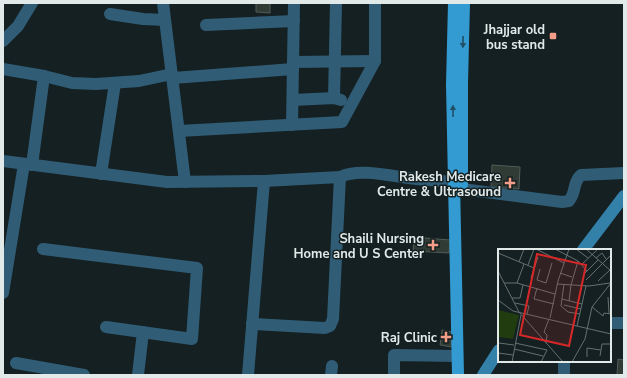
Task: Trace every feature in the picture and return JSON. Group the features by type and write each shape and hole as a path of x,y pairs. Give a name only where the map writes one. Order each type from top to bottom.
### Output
{"main road":[{"path":"454,3 452,84 458,185 462,342 458,375"},
{"path":"458,375 458,185 464,3"}],"street":[{"path":"4,38 18,26 32,3"},
{"path":"163,3 186,182"},
{"path":"292,125 294,3"},
{"path":"334,98 336,3"},
{"path":"179,131 342,122 375,61 375,3"},
{"path":"110,14 143,19 165,20"},
{"path":"206,25 294,21"},
{"path":"3,69 44,76 72,83 96,84 335,61 375,61"},
{"path":"3,293 44,76"},
{"path":"101,174 115,83"},
{"path":"292,100 334,98 352,103"},
{"path":"3,162 167,182 264,181 340,177 356,172 417,179 562,202 569,201 573,196 576,179 581,175 624,173"},
{"path":"252,324 324,328 330,326 333,319 340,177"},
{"path":"248,375 264,181"},
{"path":"584,249 624,196"},
{"path":"43,249 197,268 192,339 106,327"},
{"path":"611,323 624,323"},
{"path":"138,375 143,332"},
{"path":"483,375 498,352"},
{"path":"394,375 394,355 457,356"},
{"path":"564,362 564,375"},
{"path":"16,363 84,375"}],"building":[{"path":"256,3 270,3 270,13 256,12"},
{"path":"492,165 520,167 519,189 491,187"},
{"path":"414,237 450,240 449,253 413,251"},
{"path":"442,330 453,332 451,347 440,345"},
{"path":"618,359 624,360 624,375 617,375"}],"place":[{"name":"Jhajjar old bus stand","path":"553,36"},
{"name":"Rakesh Medicare Centre & Ultrasound","path":"510,183"},
{"name":"Shaili Nursing Home and U S Center","path":"433,245"},
{"name":"Raj Clinic","path":"446,337"}]}
